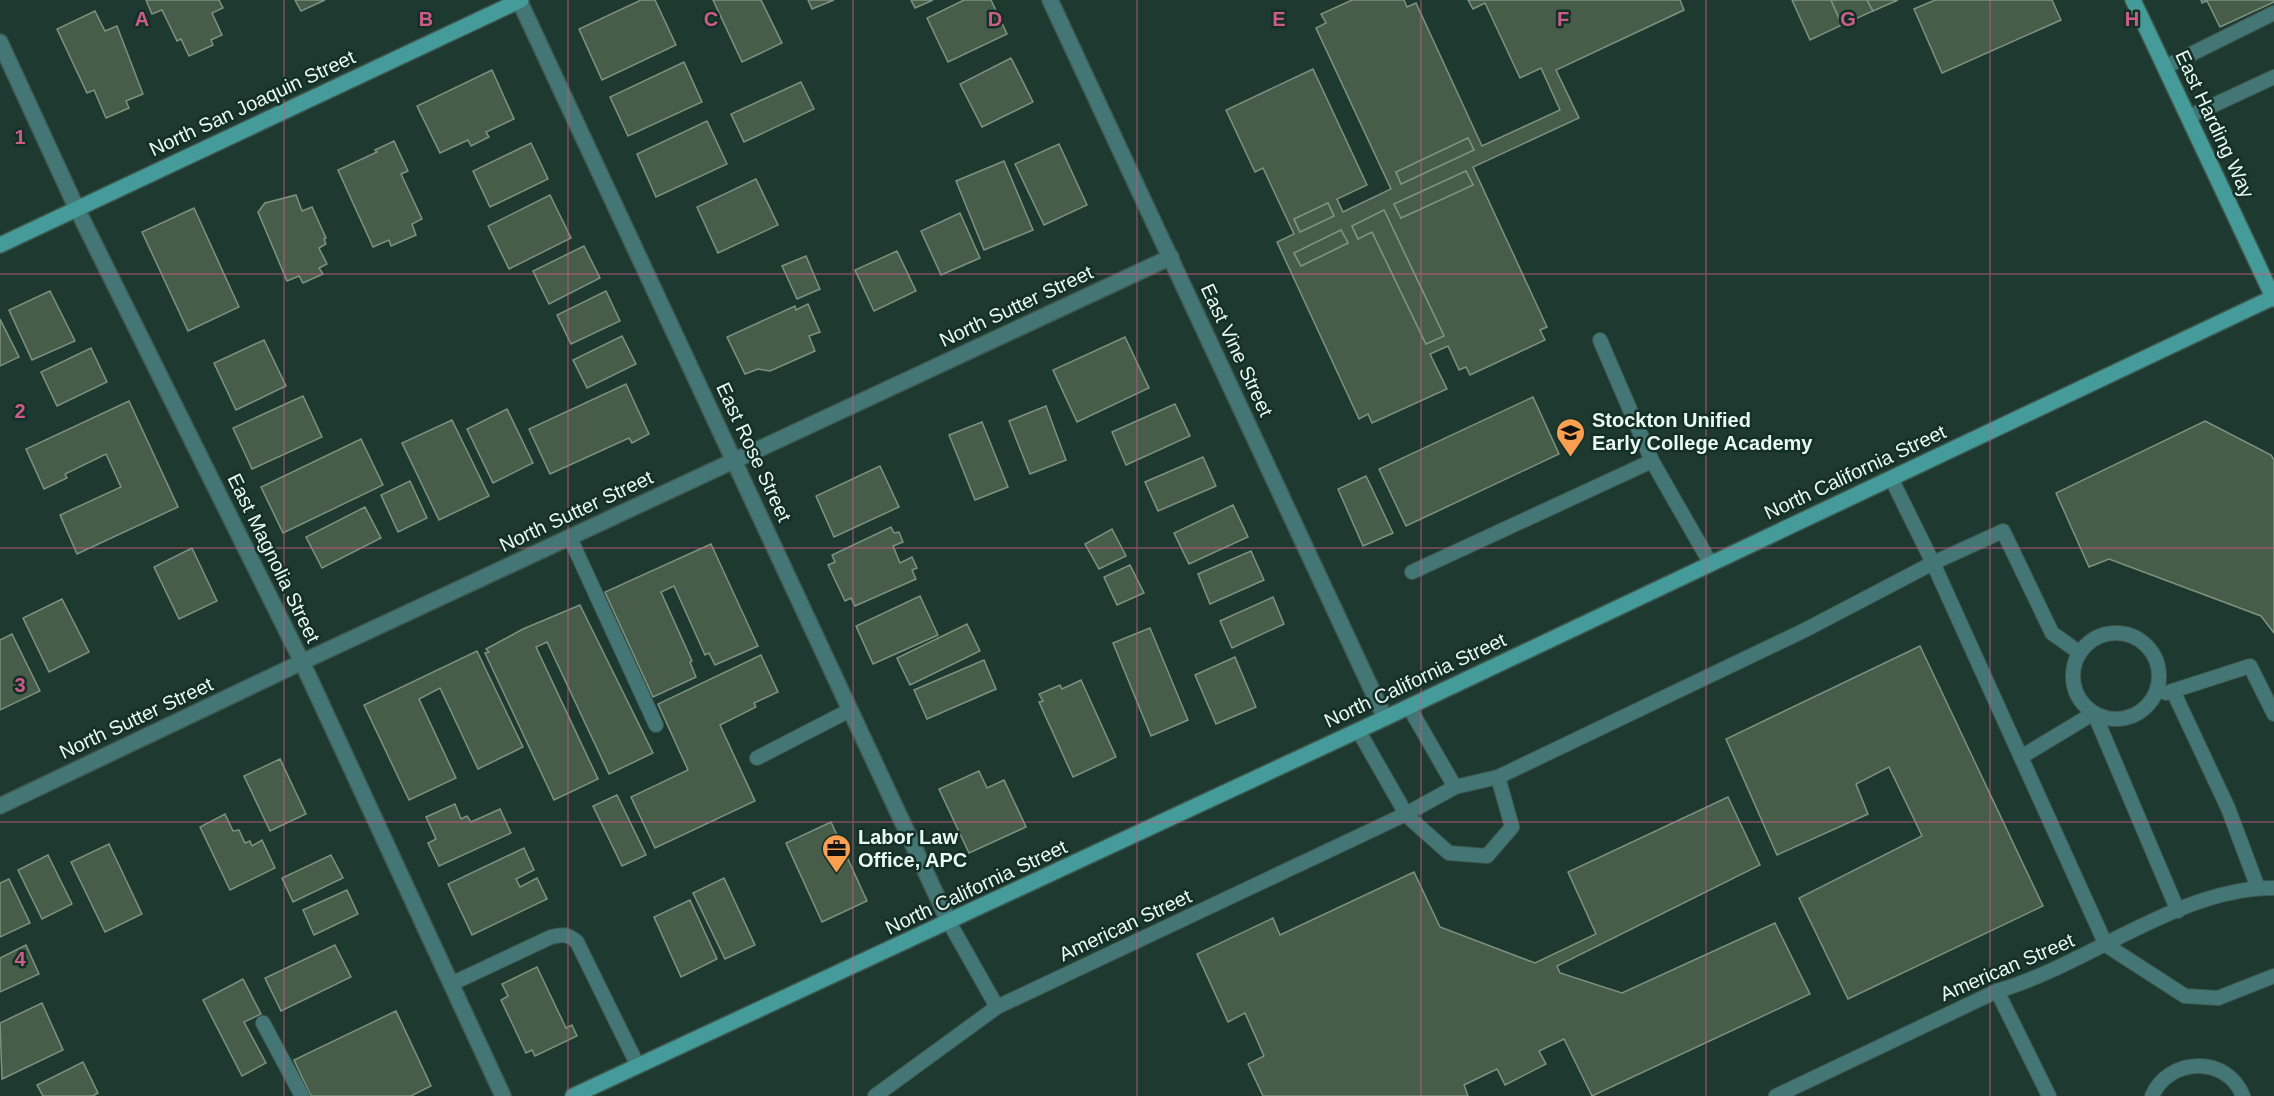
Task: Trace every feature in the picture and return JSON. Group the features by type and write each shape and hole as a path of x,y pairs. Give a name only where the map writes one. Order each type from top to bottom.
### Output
{"street":[{"name":"North San Joaquin Street","path":"0,245 520,0"},
{"name":"East Rose Street","path":"520,0 949,922"},
{"name":"East Vine Street","path":"1050,0 1385,718"},
{"name":"East Harding Way","path":"2133,0 2274,298"},
{"name":"East Magnolia Street","path":"0,42 77,209 302,662 503,1096"},
{"name":"North Sutter Street","path":"0,806 302,662 1170,257"},
{"name":"North California Street","path":"573,1096 1385,718 2274,298"}],"lane":[{"path":"2165,67 2274,13"},
{"path":"2188,117 2274,76"},
{"path":"1600,340 1652,461 1711,564"},
{"path":"1412,572 1652,461"},
{"path":"1891,478 1933,563 2106,945 2185,996 2218,998 2274,976"},
{"name":"American Street","path":"875,1096 997,1007 1406,814 1455,787 1497,777 1805,630 1933,563 2003,531 2052,633 2080,653"},
{"path":"570,537 656,725"},
{"path":"2115,632 2130,635 2143,642 2153,653 2158,667 2159,682 2154,697 2145,708 2121,719 2107,718 2094,713 2084,704 2073,679 2074,665 2089,642 2101,635 2115,632"},
{"path":"2154,697 2250,666 2274,714"},
{"path":"2173,691 2229,808 2258,888"},
{"path":"1409,706 1455,787"},
{"path":"757,758 850,710"},
{"path":"2021,757 2094,713"},
{"path":"2094,713 2178,911"},
{"path":"1358,730 1406,814 1449,853 1487,856 1512,827 1497,777"},
{"name":"American Street","path":"1776,1096 1997,991 2030,982 2178,911 2229,891 2274,888"},
{"path":"949,922 997,1007"},
{"path":"451,984 551,937 562,934 570,935 577,942 638,1066"},
{"path":"1997,991 2049,1096"},
{"path":"263,1023 303,1096"},
{"path":"2152,1096 2156,1087 2168,1075 2182,1067 2199,1065 2216,1068 2230,1076 2243,1096"}],"building":[{"path":"146,0 219,0 223,8 212,13 222,35 211,40 213,45 189,56 181,39 177,41 162,10 152,14"},
{"path":"295,0 325,0 301,11"},
{"path":"641,0 655,0 676,45 602,80 579,29"},
{"path":"713,0 761,0 782,43 742,62"},
{"path":"808,0 834,0 812,9"},
{"path":"911,0 933,0 915,8"},
{"path":"964,0 991,0 1007,34 948,62 927,18"},
{"path":"1352,0 1404,0 1407,7 1416,3 1482,146 1560,110 1541,68 1520,78 1485,3 1473,9 1468,0 1680,0 1684,10 1556,70 1579,118 1473,167 1547,327 1540,330 1545,340 1470,375 1466,367 1459,370 1448,346 1430,354 1447,389 1372,423 1368,414 1359,419 1277,242 1294,234 1263,168 1255,172 1226,110 1313,69 1367,185 1337,199 1343,212 1391,189 1316,28 1326,23 1321,14","holes":["1468,138 1474,150 1401,184 1396,172","1466,171 1473,185 1401,218 1394,204","1328,203 1334,216 1300,232 1294,219","1384,210 1444,336 1426,344 1372,232 1358,239 1352,226","1341,230 1348,243 1301,266 1294,253"]},
{"path":"1792,0 1831,0 1842,25 1810,40"},
{"path":"1831,0 1867,0 1873,11 1842,25"},
{"path":"1867,0 1898,0 1873,11"},
{"path":"1935,0 2052,0 2061,20 1942,73 1914,9"},
{"path":"2201,0 2274,0 2274,2 2220,27 2207,1 2202,3"},
{"path":"95,11 105,31 117,26 143,94 126,101 129,108 106,118 94,90 87,93 57,29"},
{"path":"1011,58 1033,102 982,127 960,84"},
{"path":"684,62 702,102 628,136 610,97"},
{"path":"492,70 514,119 486,132 489,137 471,146 468,140 440,153 417,106"},
{"path":"801,82 814,109 744,142 731,114"},
{"path":"707,121 727,164 656,197 637,154"},
{"path":"1468,138 1474,150 1401,184 1396,172"},
{"path":"394,141 408,171 401,174 422,219 412,224 416,235 391,246 389,240 373,247 338,170 377,152 375,150"},
{"path":"531,143 548,179 490,207 473,171"},
{"path":"1059,144 1087,205 1044,225 1015,164"},
{"path":"1004,161 1033,230 984,250 956,181"},
{"path":"1466,171 1473,185 1401,218 1394,204"},
{"path":"756,179 778,225 718,253 697,207"},
{"path":"296,195 302,211 312,207 326,238 324,239 326,244 319,248 327,264 319,268 323,274 303,283 299,276 287,281 258,212 265,203"},
{"path":"550,195 571,238 509,269 488,226"},
{"path":"1328,203 1334,216 1300,232 1294,219"},
{"path":"194,208 239,307 188,331 142,232"},
{"path":"1384,210 1444,336 1426,344 1372,232 1358,239 1352,226"},
{"path":"960,213 980,258 941,275 921,231"},
{"path":"1341,230 1348,243 1301,266 1294,253"},
{"path":"584,246 600,278 549,304 533,271"},
{"path":"897,251 916,291 874,311 855,270"},
{"path":"806,256 820,289 797,299 782,266"},
{"path":"50,291 75,341 32,360 9,310"},
{"path":"606,291 620,321 571,344 557,315"},
{"path":"808,304 820,332 809,336 815,351 770,371 758,369 745,374 727,337 795,306 796,310"},
{"path":"0,319 19,357 0,366"},
{"path":"622,336 636,364 587,388 573,360"},
{"path":"1125,337 1149,388 1077,422 1053,370"},
{"path":"264,340 286,386 236,410 214,363"},
{"path":"91,348 107,382 57,406 41,372"},
{"path":"626,384 649,434 632,443 629,438 550,474 529,429"},
{"path":"303,396 322,437 252,469 233,428"},
{"path":"1533,397 1559,454 1406,526 1379,469"},
{"path":"129,401 178,507 77,554 60,515 121,487 106,454 65,474 67,478 44,489 26,449"},
{"path":"1175,404 1190,436 1126,465 1112,432"},
{"path":"1046,406 1066,460 1030,474 1009,421"},
{"path":"507,409 533,463 493,483 467,429"},
{"path":"452,420 489,496 439,520 402,443"},
{"path":"2205,421 2271,455 2274,460 2274,633 2261,616 2109,559 2089,567 2056,493"},
{"path":"982,422 1008,487 975,500 949,435"},
{"path":"361,439 383,485 283,533 261,487"},
{"path":"1203,457 1216,486 1158,511 1145,482"},
{"path":"880,466 899,507 834,537 816,496"},
{"path":"1366,476 1393,533 1363,546 1338,489"},
{"path":"410,481 427,518 398,532 381,495"},
{"path":"1233,505 1248,537 1189,564 1174,533"},
{"path":"365,507 381,538 322,568 306,537"},
{"path":"891,527 894,533 899,532 903,542 893,546 900,563 912,557 917,568 912,570 916,579 855,606 851,598 845,601 828,565 835,562 832,555"},
{"path":"1112,529 1126,556 1099,569 1085,544"},
{"path":"711,544 758,646 715,665 709,653 705,655 674,586 661,592 692,661 690,662 696,677 653,697 605,592"},
{"path":"192,548 217,601 179,619 154,567"},
{"path":"1251,551 1264,580 1210,604 1198,574"},
{"path":"1130,565 1144,593 1117,605 1104,577"},
{"path":"920,596 938,635 873,664 856,626"},
{"path":"1273,597 1284,624 1232,648 1220,621"},
{"path":"62,599 89,652 49,672 23,618"},
{"path":"580,605 653,753 609,774 547,642 536,647 598,779 554,800 485,653 489,652 486,649 523,629"},
{"path":"967,624 980,651 910,685 897,658"},
{"path":"1150,628 1188,720 1151,736 1113,643"},
{"path":"12,634 40,691 0,710 0,640"},
{"path":"1920,646 2043,906 1848,999 1799,898 1922,836 1889,767 1856,784 1868,814 1777,855 1726,739"},
{"path":"477,651 523,747 478,769 440,688 419,699 456,778 409,800 364,705"},
{"path":"761,655 778,692 754,703 756,707 720,725 755,801 655,848 631,797 688,770 658,704"},
{"path":"1235,657 1256,707 1216,724 1195,675"},
{"path":"984,660 996,689 927,719 914,690"},
{"path":"1081,680 1116,757 1073,777 1039,702 1043,701 1039,694 1060,685 1062,689"},
{"path":"280,759 306,814 270,831 244,776"},
{"path":"979,771 987,788 1004,780 1026,827 969,853 939,789"},
{"path":"617,795 646,855 622,866 593,806"},
{"path":"1728,797 1760,865 1557,966 1560,973 1622,993 1775,923 1810,994 1592,1096 1564,1039 1539,1051 1546,1064 1505,1085 1497,1069 1464,1085 1468,1096 1263,1096 1248,1064 1264,1056 1245,1013 1228,1022 1197,954 1273,918 1280,935 1414,872 1440,927 1535,963 1596,934 1568,872"},
{"path":"455,804 461,819 467,816 471,822 500,809 511,833 439,866 428,843 436,839 426,817"},
{"path":"225,814 233,831 239,830 245,843 250,841 252,846 262,840 275,868 230,890 200,827"},
{"path":"831,822 867,901 822,922 786,843"},
{"path":"109,844 142,914 105,932 71,862"},
{"path":"524,848 534,870 516,879 520,887 537,878 547,899 472,935 448,884"},
{"path":"48,855 72,904 42,919 18,870"},
{"path":"331,855 343,878 293,902 282,878"},
{"path":"724,878 755,945 725,959 693,893"},
{"path":"9,879 30,923 0,937 0,883"},
{"path":"347,890 358,914 314,935 303,910"},
{"path":"690,900 717,959 681,977 654,917"},
{"path":"26,945 39,974 0,992 0,958"},
{"path":"335,945 351,977 281,1011 265,978"},
{"path":"537,967 566,1028 572,1025 577,1036 535,1056 532,1050 526,1053 501,1000 508,996 502,984"},
{"path":"243,979 261,1014 244,1022 266,1063 242,1076 203,1000"},
{"path":"42,1003 63,1050 2,1079 0,1023"},
{"path":"396,1011 431,1086 411,1096 311,1096 294,1060"},
{"path":"83,1062 98,1093 93,1096 43,1096 37,1085"}],"place":[{"name":"Stockton Unified Early College Academy","path":"1571,458"},
{"name":"Labor Law Office, APC","path":"837,874"}]}
